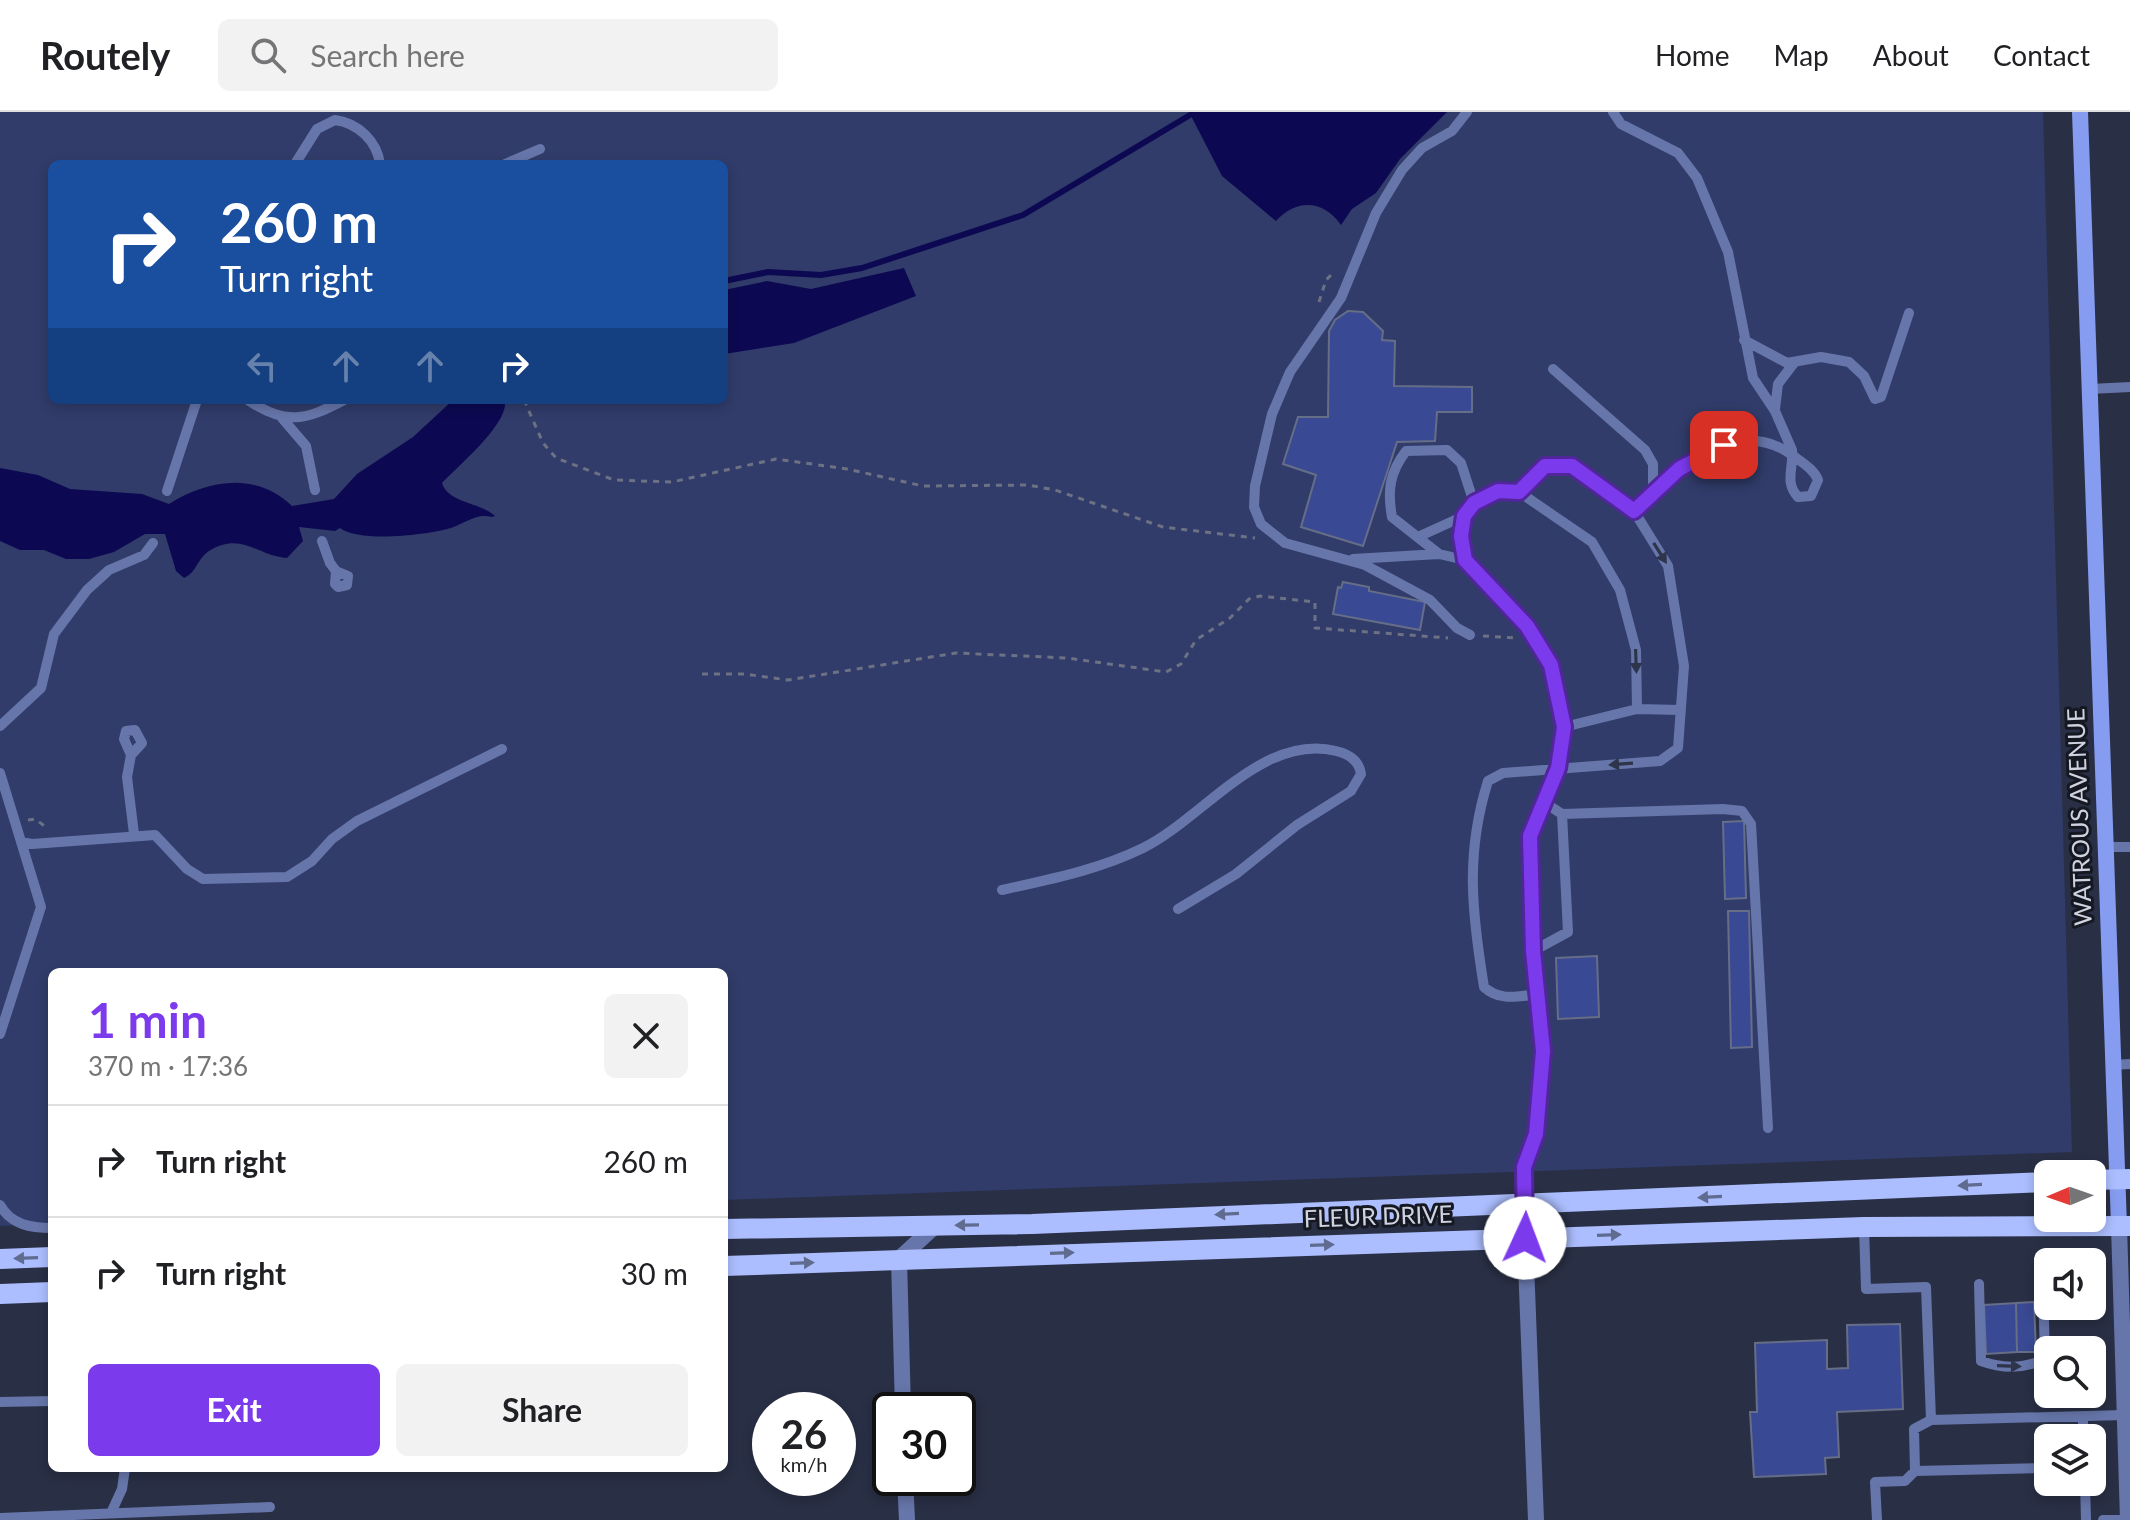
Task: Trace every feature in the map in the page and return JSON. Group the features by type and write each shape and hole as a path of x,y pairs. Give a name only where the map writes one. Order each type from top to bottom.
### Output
{"main road":[{"name":"FLEUR DRIVE","path":"728,1229 935,1226 2034,1183"},
{"name":"FLEUR DRIVE","path":"728,1266 1864,1227 2124,1226"},
{"path":"0,1259 48,1257"},
{"path":"0,1294 48,1292"}],"street":[{"name":"WATROUS AVENUE","path":"2080,112 2105,847 2122,1064 2124,1415 2128,1520"},
{"path":"1527,1205 1525,1238 1536,1520"},
{"path":"903,1392 899,1259 935,1226"},
{"path":"906,1496 907,1520"}],"lane":[{"path":"298,160 317,129 348,112"},
{"path":"1467,112 1452,131 1422,148 1402,170 1376,213 1341,298 1280,391 1255,486 1254,507 1261,524 1282,541 1322,556 1353,559 1439,554 1465,560 1499,593 1535,638 1551,665 1564,727 1558,768 1530,836 1533,951 1539,994 1542,1090 1536,1134 1524,1167 1527,1205"},
{"path":"1613,112 1621,124 1671,147 1692,169 1709,201 1728,252 1753,378 1775,411 1793,456 1778,445 1765,441 1724,445 1690,461 1653,490 1634,511"},
{"path":"335,120 364,133 377,149 379,160"},
{"path":"514,160 540,149"},
{"path":"1744,340 1774,357 1794,363 1821,357 1849,362 1864,376 1875,399 1881,397 1909,313"},
{"path":"1775,411 1778,384 1794,363"},
{"path":"1553,369 1645,450 1653,464 1653,490"},
{"path":"2090,389 2130,387"},
{"path":"167,491 196,404"},
{"path":"256,404 280,416 301,438 309,458 315,490"},
{"path":"301,438 304,423 309,418 336,404"},
{"path":"280,416 309,418"},
{"path":"1439,554 1392,517 1388,495 1394,467 1406,451 1447,450 1461,463 1474,503"},
{"path":"1519,492 1545,466 1572,466 1634,511 1668,566 1684,666 1678,748 1660,761 1503,773 1488,781 1480,806 1471,905 1484,987 1493,995 1508,998 1539,994"},
{"path":"1420,536 1464,516 1474,503 1498,491 1519,492 1592,542 1620,590 1636,650 1637,709"},
{"path":"1464,516 1461,536 1465,560"},
{"path":"322,541 336,571"},
{"path":"0,726 41,688 54,634 87,590 109,570 144,555 153,543"},
{"path":"1353,559 1430,600 1457,628 1470,635"},
{"path":"1564,727 1637,709 1681,710"},
{"path":"21,842 69,842 134,834 155,835 187,869 203,879 287,877 312,861 332,839 357,821 502,749"},
{"path":"1002,890 1088,870 1144,848 1187,821 1232,782 1279,758 1326,749 1348,755 1358,763 1361,774 1351,791 1297,825 1236,874 1178,909"},
{"path":"131,755 127,777 134,834"},
{"path":"0,773 41,907 0,1034"},
{"path":"1545,803 1562,814 1723,809 1742,811 1751,824 1768,1128"},
{"path":"1533,951 1568,932 1562,814"},
{"path":"2105,847 2130,847"},
{"path":"0,1205 13,1220 23,1225 48,1228"},
{"path":"1864,1227 1866,1289 1926,1287 1931,1420"},
{"path":"1979,1284 1981,1361 1995,1366 2028,1367 2045,1359 2044,1320"},
{"path":"0,1402 48,1401"},
{"path":"1915,1471 1914,1429 1931,1420 2124,1415"},
{"path":"2083,1417 2083,1424"},
{"path":"1877,1520 1875,1482 1905,1481 1915,1471 2034,1468"},
{"path":"111,1513 122,1489 124,1472"},
{"path":"2085,1496 2086,1520"},
{"path":"0,1518 270,1507"},
{"path":"2103,1520 2128,1520"}],"path":[{"path":"526,404 543,443 556,458 614,480 672,482 776,459 847,469 923,486 1028,485 1055,490 1163,527 1282,541"},
{"path":"702,674 744,674 788,680 956,653 1067,658 1166,672 1181,664 1196,640 1230,618 1249,599 1260,596 1315,602 1315,628 1408,637 1470,635 1535,638"},
{"path":"15,823 35,819 49,833"}],"shaded area":[{"path":"0,112 2043,112 2072,1152 728,1200 728,968 48,968 48,1224 0,1226"},
{"path":"1189,112 1447,112 1400,159 1376,193 1352,209 1341,225 1326,210 1309,205 1292,209 1276,221 1222,176"},
{"path":"904,268 916,296 794,343 728,353 728,289 767,281 811,289"},
{"path":"449,404 505,404 491,432 442,483 445,490 457,499 495,516 476,517 440,531 394,536 362,535 340,528 335,531 299,527 303,541 287,558 231,543 209,551 184,578 176,571 165,534 145,534 114,552 89,559 66,559 44,550 20,550 0,541 0,468 38,475 70,489 142,494 169,504 200,489 232,483 248,484 278,495 292,506 334,499 357,474 413,437"}],"building":[{"path":"1348,311 1363,312 1383,331 1382,340 1395,341 1394,386 1472,387 1472,412 1437,412 1435,441 1397,442 1363,546 1301,527 1316,475 1283,464 1298,417 1328,417 1329,331 1335,320"},
{"path":"1343,582 1369,587 1369,591 1425,602 1420,630 1333,614 1338,587 1341,588"},
{"path":"1744,821 1746,898 1725,899 1723,822"},
{"path":"1728,911 1749,911 1752,1047 1731,1048"},
{"path":"1597,956 1599,1017 1558,1019 1556,958"},
{"path":"2034,1302 2034,1352 2017,1352 2016,1303"},
{"path":"2016,1303 2017,1352 1986,1354 1984,1305"},
{"path":"1900,1324 1903,1409 1837,1412 1839,1457 1825,1458 1826,1474 1754,1477 1750,1412 1757,1412 1755,1343 1827,1340 1827,1369 1848,1368 1847,1325"}],"waterway":[{"path":"728,280 768,272 821,275 862,268 1023,215 1190,115"}],"route":[{"path":"1525,1238 1527,1205 1524,1167 1536,1134 1543,1051 1533,951 1530,836 1558,768 1564,727 1551,665 1527,626 1465,560 1461,536 1464,516 1474,503 1498,491 1519,492 1545,466 1572,466 1634,511 1679,469 1724,445"}]}
